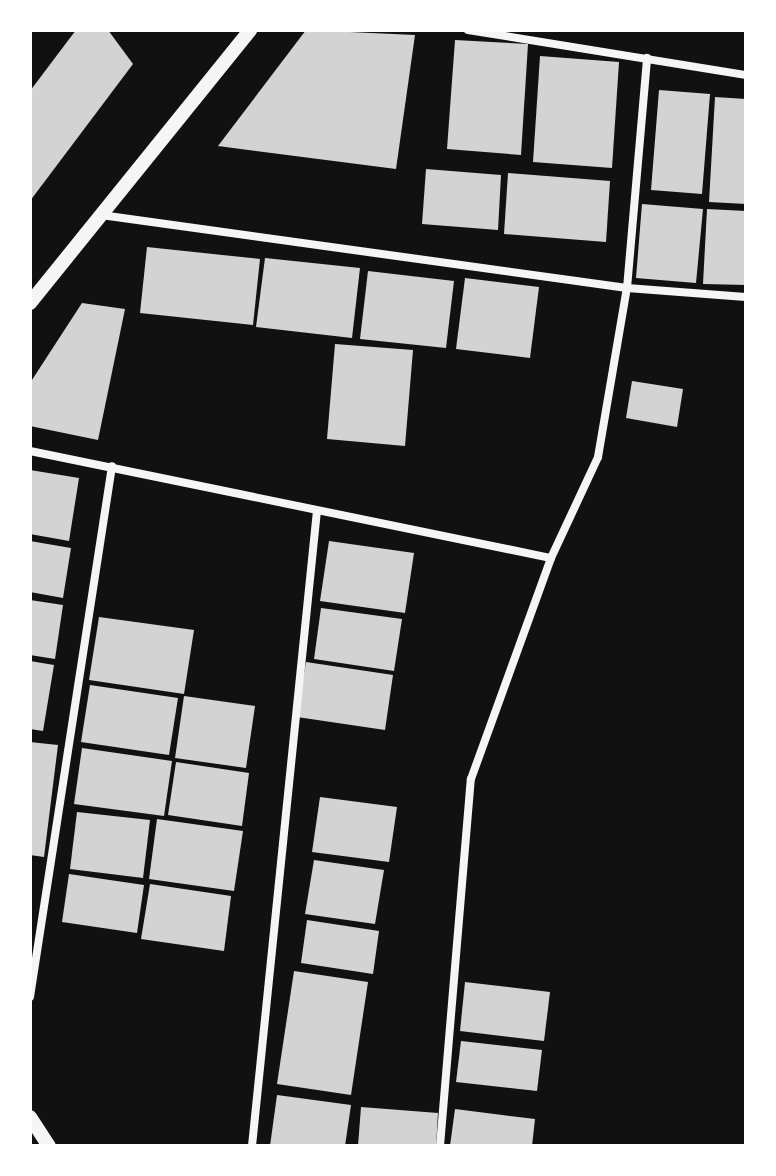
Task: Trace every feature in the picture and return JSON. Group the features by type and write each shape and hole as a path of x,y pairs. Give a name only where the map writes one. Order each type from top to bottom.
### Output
{"street":[{"path":"30,303 250,30"},
{"path":"468,30 746,75"},
{"path":"440,1146 471,779 551,558 598,457 627,288 647,58"},
{"path":"101,215 627,288 746,297"},
{"path":"30,451 551,558"},
{"path":"30,997 112,466"},
{"path":"252,1146 317,511"},
{"path":"30,1117 49,1146"}],"building":[{"path":"76,30 108,30 133,64 30,201 30,91"},
{"path":"306,30 415,35 396,169 218,146"},
{"path":"455,40 528,44 521,155 447,149"},
{"path":"540,56 619,62 612,168 533,162"},
{"path":"659,90 710,94 702,194 651,190"},
{"path":"715,97 746,99 746,204 709,202"},
{"path":"426,169 501,175 498,230 422,224"},
{"path":"508,173 610,181 606,242 504,234"},
{"path":"642,204 703,209 696,283 636,278"},
{"path":"707,209 746,211 746,285 703,284"},
{"path":"147,247 260,259 253,325 140,313"},
{"path":"265,258 360,268 352,338 256,327"},
{"path":"368,271 454,281 446,348 360,339"},
{"path":"465,278 539,287 530,358 456,349"},
{"path":"82,303 125,309 98,440 30,426 30,383"},
{"path":"335,344 413,350 405,446 327,439"},
{"path":"632,381 683,389 677,427 626,418"},
{"path":"30,470 79,478 69,541 30,534"},
{"path":"30,541 71,548 63,598 30,592"},
{"path":"329,541 414,553 405,613 320,601"},
{"path":"30,600 63,605 55,659 30,655"},
{"path":"321,608 402,619 394,671 314,659"},
{"path":"99,617 194,630 184,694 89,680"},
{"path":"30,661 54,665 43,731 30,729"},
{"path":"306,662 393,675 385,730 297,717"},
{"path":"90,685 178,698 169,755 81,742"},
{"path":"184,696 255,706 246,768 175,758"},
{"path":"30,742 58,745 44,857 30,855"},
{"path":"82,748 172,761 164,816 74,804"},
{"path":"176,762 249,773 242,826 168,815"},
{"path":"320,797 397,807 389,862 312,852"},
{"path":"77,812 150,820 143,878 70,869"},
{"path":"157,819 243,831 234,891 149,879"},
{"path":"314,860 384,870 375,924 305,914"},
{"path":"69,874 144,885 137,933 62,922"},
{"path":"150,884 231,896 224,951 141,939"},
{"path":"307,920 379,931 373,974 301,963"},
{"path":"294,971 368,982 351,1095 277,1084"},
{"path":"465,982 550,992 544,1041 460,1031"},
{"path":"461,1041 542,1050 537,1091 456,1082"},
{"path":"277,1095 351,1105 345,1146 270,1146"},
{"path":"361,1107 438,1113 436,1146 358,1146"},
{"path":"455,1109 535,1119 532,1146 450,1146"}]}
